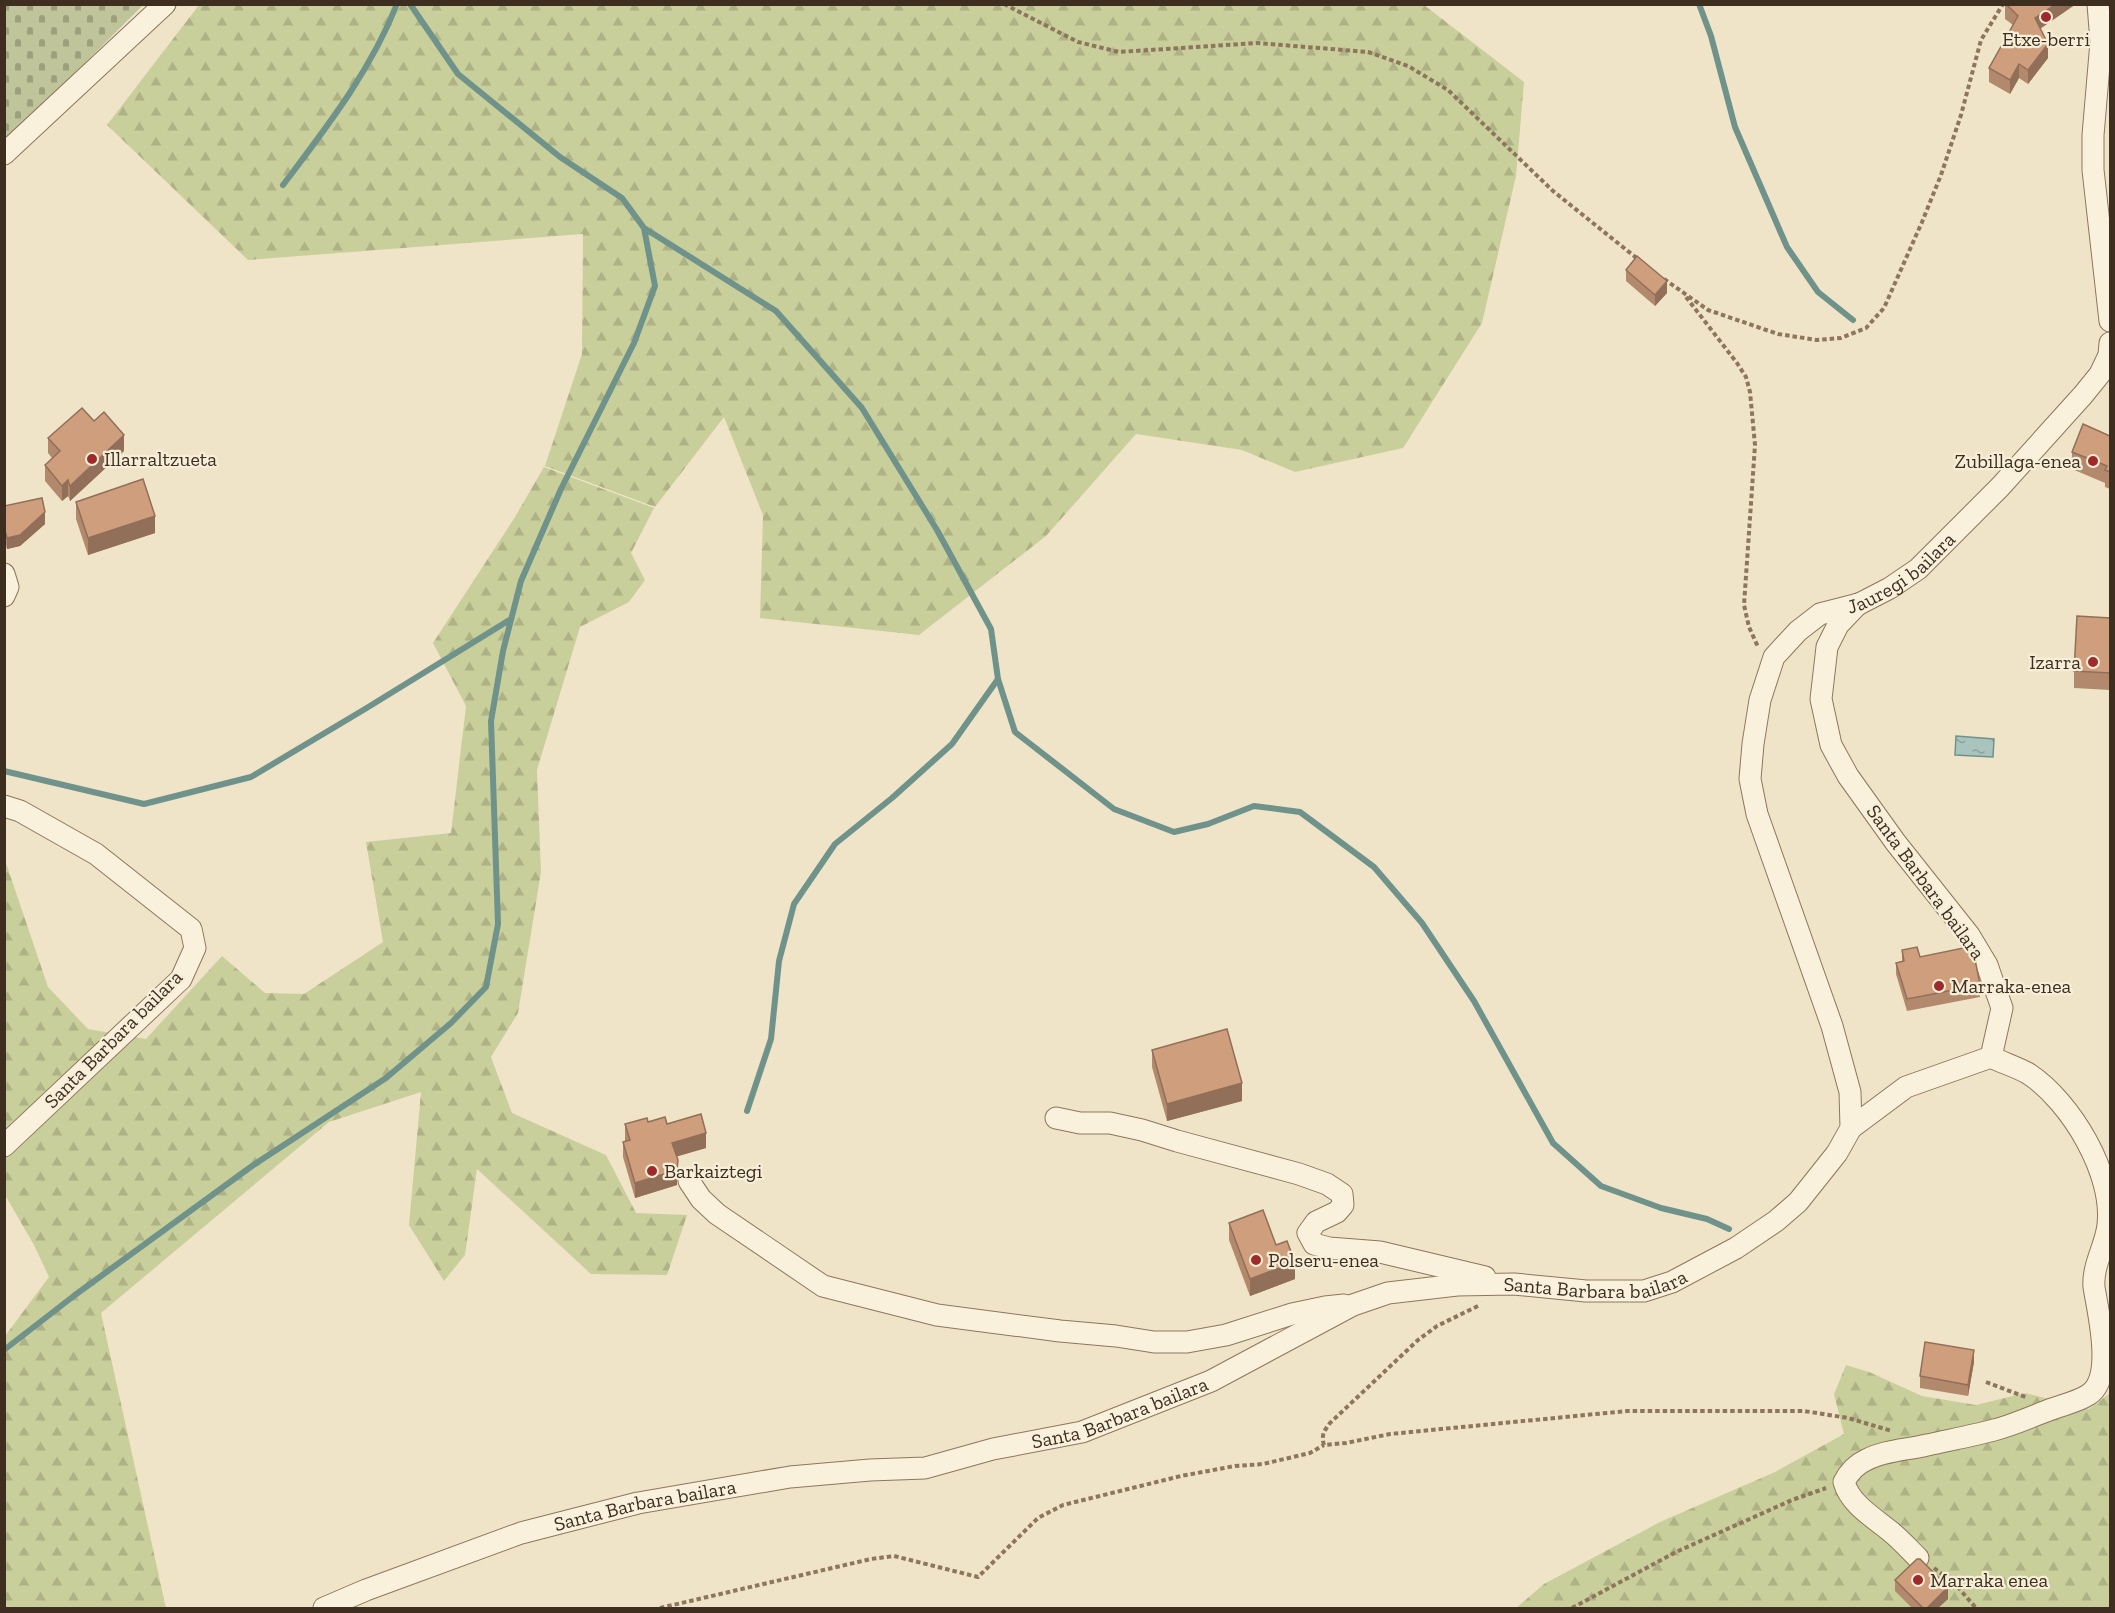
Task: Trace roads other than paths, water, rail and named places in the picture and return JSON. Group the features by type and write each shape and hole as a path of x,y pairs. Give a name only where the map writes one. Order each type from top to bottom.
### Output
{"street":[{"path":"4,154 165,4"},
{"path":"2098,4 2101,42 2093,135 2093,170 2110,321"},
{"name":"Jauregi bailara","path":"1851,1128 1850,1092 1832,1026 1757,814 1750,778 1760,699 1774,657 1798,631 1820,614 1859,604 1890,588 1918,569 2000,487 2100,374 2109,355 2110,343"},
{"path":"4,574 8,586 4,596"},
{"name":"Santa Barbara bailara","path":"324,1608 366,1590 521,1533 638,1503 790,1478 870,1470 925,1468 993,1449 1082,1432 1211,1381 1353,1305 1388,1293 1457,1285 1514,1284 1586,1291 1644,1291 1672,1282 1736,1248 1776,1221 1798,1202 1837,1153 1851,1128 1906,1087 1991,1057 2002,1008 1988,965 1969,935 1882,824 1848,776 1831,745 1821,699 1827,647 1838,625 1859,604"},
{"name":"Santa Barbara bailara","path":"4,806 20,811 96,854 191,929 195,948 181,979 4,1146"},
{"path":"1918,1558 1846,1491 1844,1482 1850,1470 1867,1459 1899,1449 1924,1446 1995,1430 2054,1408 2088,1395 2102,1375 2103,1354 2094,1284 2108,1225 2108,1195 2099,1165 2075,1123 2047,1089 2028,1074 1991,1057"},
{"path":"1056,1118 1080,1123 1110,1123 1142,1130 1327,1184 1342,1194 1343,1205 1337,1212 1316,1222 1308,1233 1314,1244 1329,1248 1380,1252 1514,1284"},
{"path":"689,1181 701,1199 717,1214 823,1286 937,1315 985,1323 1154,1342 1187,1342 1226,1335 1292,1314 1325,1307 1353,1305"}],"water":[{"path":"1956,736 1994,739 1993,757 1955,755"}],"waterway":[{"path":"283,185 346,99 374,53 397,4"},
{"path":"4,1350 75,1295 252,1166 386,1078 451,1023 486,987 498,924 491,721 503,651 521,581 561,489 634,343 655,286 644,228 622,198 560,157 458,74 410,4"},
{"path":"1699,4 1711,36 1735,127 1787,247 1818,292 1853,320"},
{"path":"644,228 776,311 862,408 937,530 991,629 998,679 952,744 892,798 835,844 794,904 779,961 771,1039 747,1111"},
{"path":"4,771 144,804 251,777 511,619"},
{"path":"998,679 1015,732 1114,809 1174,832 1208,824 1254,806 1300,812 1374,867 1422,923 1474,1001 1553,1143 1601,1186 1661,1208 1707,1219 1729,1229"}],"place":[{"name":"Etxe-berri","path":"2046,17"},
{"name":"Illarraltzueta","path":"92,459"},
{"name":"Zubillaga-enea","path":"2093,461"},
{"name":"Izarra","path":"2093,662"},
{"name":"Marraka-enea","path":"1939,986"},
{"name":"Barkaiztegi","path":"652,1171"},
{"name":"Polseru-enea","path":"1256,1260"},
{"name":"Marraka enea","path":"1918,1580"}]}
